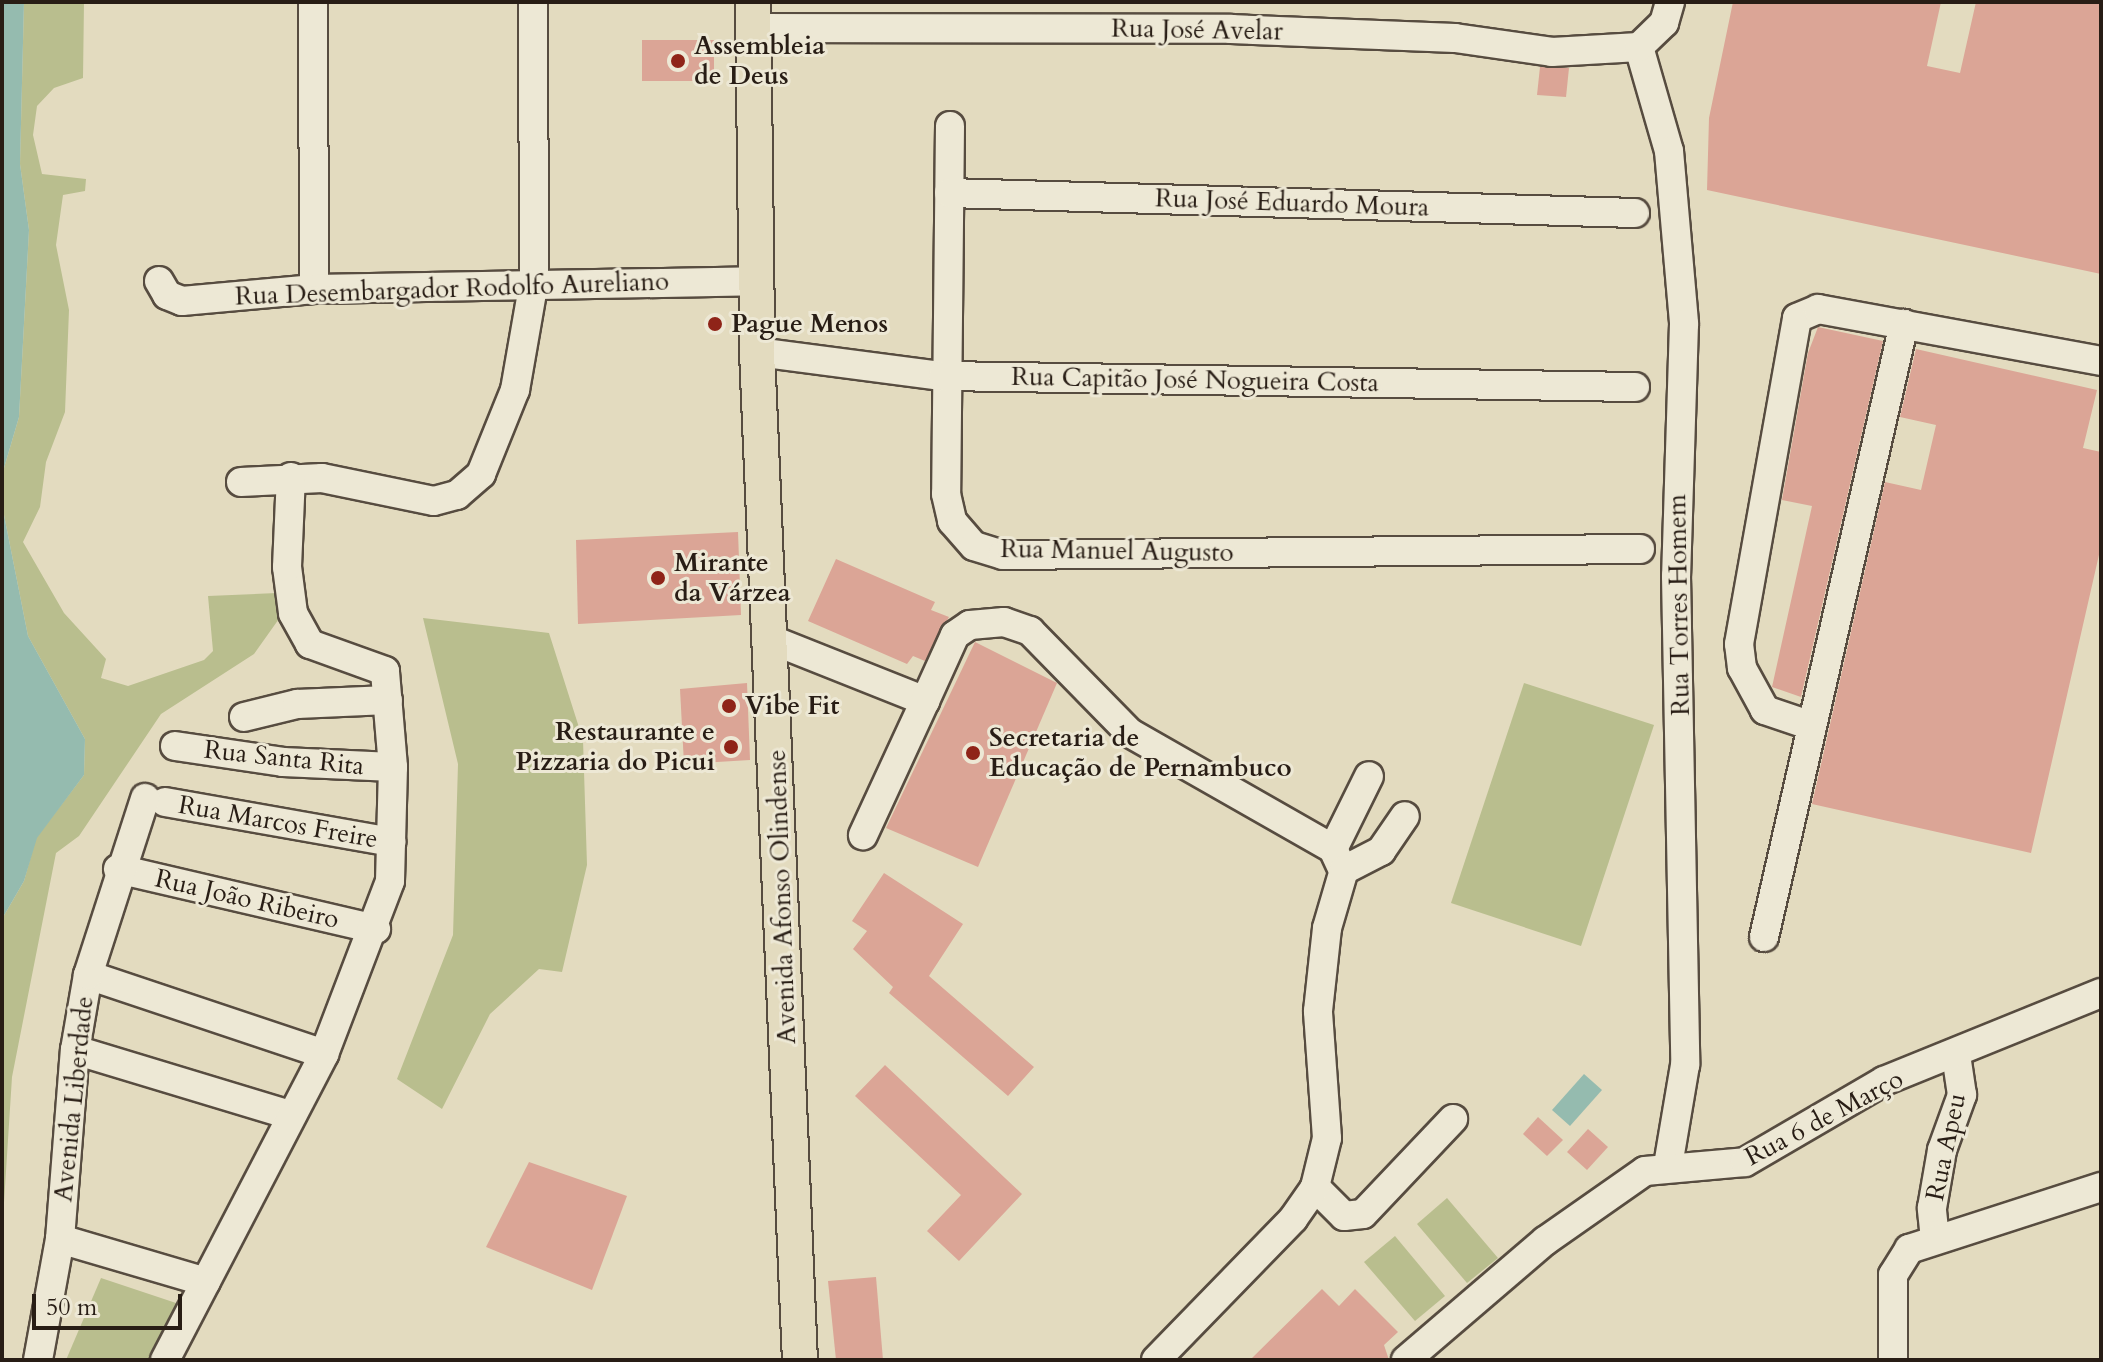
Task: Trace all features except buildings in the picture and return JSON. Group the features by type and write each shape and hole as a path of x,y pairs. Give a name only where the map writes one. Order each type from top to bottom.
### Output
{"main road":[{"name":"Avenida Afonso Olindense","path":"752,15 757,352 772,640 800,1360"}],"street":[{"path":"313,2 314,289"},
{"path":"241,482 291,477 434,501 457,495 481,474 515,390 534,281 533,2"},
{"path":"1639,47 1664,23 1670,2"},
{"name":"Rua José Avelar","path":"752,15 1231,15 1455,38 1552,52 1639,47"},
{"name":"Rua Torres Homem","path":"1639,47 1669,151 1684,324 1676,576 1685,1065 1668,1166"},
{"name":"Rua Manuel Augusto","path":"950,126 943,376 952,521 974,546 1003,555 1640,549"},
{"name":"Rua José Eduardo Moura","path":"949,193 1635,213"},
{"name":"Rua Desembargador Rodolfo Aureliano","path":"159,281 167,295 182,301 314,289 534,281 755,281"},
{"path":"1812,726 1765,710 1742,668 1739,644 1794,325 1803,313 1818,309 2101,361"},
{"path":"1764,937 1904,324"},
{"name":"Rua Capitão José Nogueira Costa","path":"757,352 943,376 1635,387"},
{"path":"165,1360 324,1054 376,929 390,881 393,767 385,671 310,644 293,613 287,567 291,477"},
{"path":"863,835 955,635 970,625 1004,622 1030,631 1130,733 1338,860 1381,851 1405,816"},
{"path":"772,640 925,701"},
{"path":"244,717 297,704 388,700"},
{"name":"Rua Santa Rita","path":"175,746 283,762 393,767"},
{"path":"1156,1360 1293,1219 1315,1187 1327,1138 1318,1077 1319,982 1338,860 1369,776"},
{"name":"Rua Marcos Freire","path":"155,800 391,842"},
{"name":"Avenida Liberdade","path":"38,1360 60,1239 75,1050 88,975 118,869 155,800"},
{"name":"Rua João Ribeiro","path":"118,869 376,929"},
{"path":"88,975 324,1054"},
{"name":"Rua 6 de Março","path":"1406,1360 1545,1241 1628,1181 1668,1166 1745,1162 1865,1091 2101,993"},
{"path":"75,1050 290,1115"},
{"name":"Rua Apeu","path":"1922,1244 1942,1150 1962,1095 1956,1055"},
{"path":"1315,1187 1344,1216 1363,1214 1453,1119"},
{"path":"1893,1360 1893,1275 1922,1244 2101,1187"},
{"path":"60,1239 206,1282"}],"green space":[{"path":"24,2 84,2 83,78 54,88 37,106 33,135 42,174 86,179 85,191 63,195 56,245 69,310 65,412 46,462 40,507 23,542 64,613 106,659 101,678 128,686 204,660 213,651 208,596 277,593 281,616 254,654 161,714 79,836 56,853 12,1077 2,1234 2,919 24,881 36,838 84,775 85,739 28,636 4,515 4,468 19,417 29,230 20,164"},
{"path":"423,618 549,633 583,740 587,865 562,972 539,969 490,1014 442,1109 397,1079 453,935 458,764"},
{"path":"1524,683 1654,725 1581,946 1451,903"},
{"path":"1447,1198 1498,1258 1467,1283 1417,1224"},
{"path":"1395,1236 1445,1296 1415,1321 1364,1262"},
{"path":"101,1278 179,1304 151,1360 66,1360"}],"water":[{"path":"2,2 24,2 20,164 29,230 19,417 4,468 4,515 28,636 85,739 84,775 37,838 24,881 2,919"},
{"path":"1584,1074 1602,1090 1570,1126 1552,1110"}],"place":[{"name":"Assembleia de Deus","path":"678,61"},
{"name":"Pague Menos","path":"715,324"},
{"name":"Mirante da Várzea","path":"658,578"},
{"name":"Vibe Fit","path":"729,706"},
{"name":"Restaurante e Pizzaria do Picui","path":"731,747"},
{"name":"Secretaria de Educação de Pernambuco","path":"973,753"}]}
